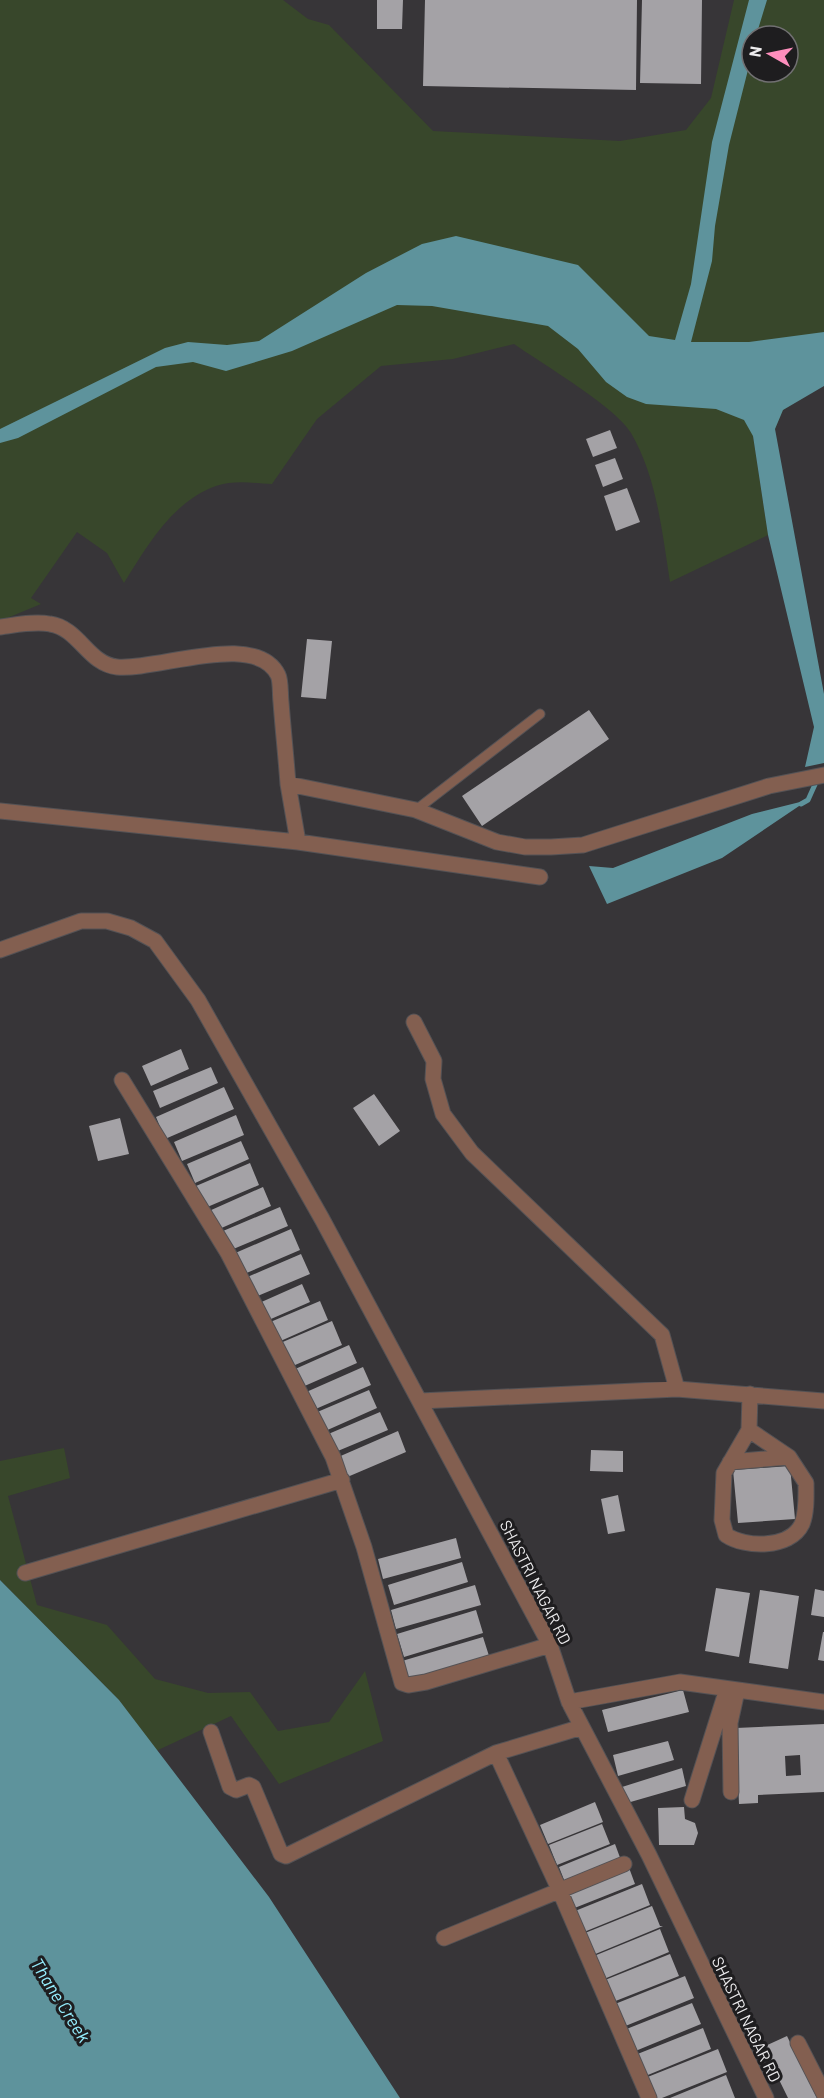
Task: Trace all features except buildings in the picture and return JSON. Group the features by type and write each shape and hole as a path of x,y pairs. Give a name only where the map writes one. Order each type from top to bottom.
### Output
{"street":[{"path":"0,627 26,623 52,624 69,632 100,662 117,667 222,654 247,654 265,661 278,675 288,784 298,842"},
{"path":"288,784 417,810 497,842 525,848 583,845 769,786 824,775"},
{"path":"0,811 298,842 540,877"},
{"name":"SHASTRI NAGAR RD","path":"0,950 81,921 107,921 130,928 155,941 198,1000 322,1220 550,1646 569,1702 649,1855 766,2098"},
{"path":"414,1022 434,1061 433,1079 443,1114 472,1153 662,1335 677,1389"},
{"path":"122,1080 228,1253 333,1457 364,1547 399,1675 405,1685 426,1682 550,1646"},
{"path":"420,1401 677,1389 824,1401"},
{"path":"749,1430 789,1457 807,1483 801,1525 790,1537 765,1545 734,1541 726,1535 722,1520 724,1473 749,1430 750,1394"},
{"path":"730,1462 789,1457"},
{"path":"25,1573 342,1480"},
{"path":"569,1702 680,1682 824,1702"},
{"path":"731,1791 732,1690"},
{"path":"692,1800 732,1690"},
{"path":"211,1732 230,1787 236,1790 249,1785 253,1787 281,1854 285,1856 496,1753 582,1727"},
{"path":"496,1753 559,1889 649,2098"},
{"path":"444,1938 624,1864"},
{"path":"798,2043 824,2094"}],"lane":[{"path":"417,810 540,714"}],"green space":[{"path":"0,0 283,0 308,19 329,25 433,131 620,141 686,130 711,98 734,0 824,0 824,332 812,336 817,389 783,410 775,429 753,436 768,535 670,582 653,486 631,433 623,422 595,398 514,344 453,359 381,366 317,419 272,484 229,483 216,486 187,502 162,526 124,583 107,553 77,532 31,598 41,604 0,621"},
{"path":"64,1448 70,1478 8,1496 37,1605 107,1625 155,1679 208,1693 250,1692 278,1731 329,1722 365,1671 383,1741 279,1784 231,1716 156,1751 119,1700 0,1580 0,1461"}],"water":[{"path":"749,0 767,0 760,24 743,24"},
{"path":"740,35 740,84 744,84 729,145 715,226 712,261 691,342 749,342 824,332 824,386 783,410 775,429 824,694 824,763 805,767 814,727 768,535 753,436 744,420 716,409 646,404 627,397 606,382 578,349 548,326 432,306 397,305 292,351 226,371 193,362 156,367 18,438 0,443 0,429 165,348 188,342 227,345 259,341 366,273 422,244 456,236 578,265 649,336 675,340 691,284 712,142"},
{"path":"808,800 722,858 607,904 589,866 613,868 752,814"},
{"name":"Thane Creek","path":"0,1580 119,1700 269,1897 400,2098 0,2098"}],"waterway":[{"path":"801,804 808,800 817,780"}]}
